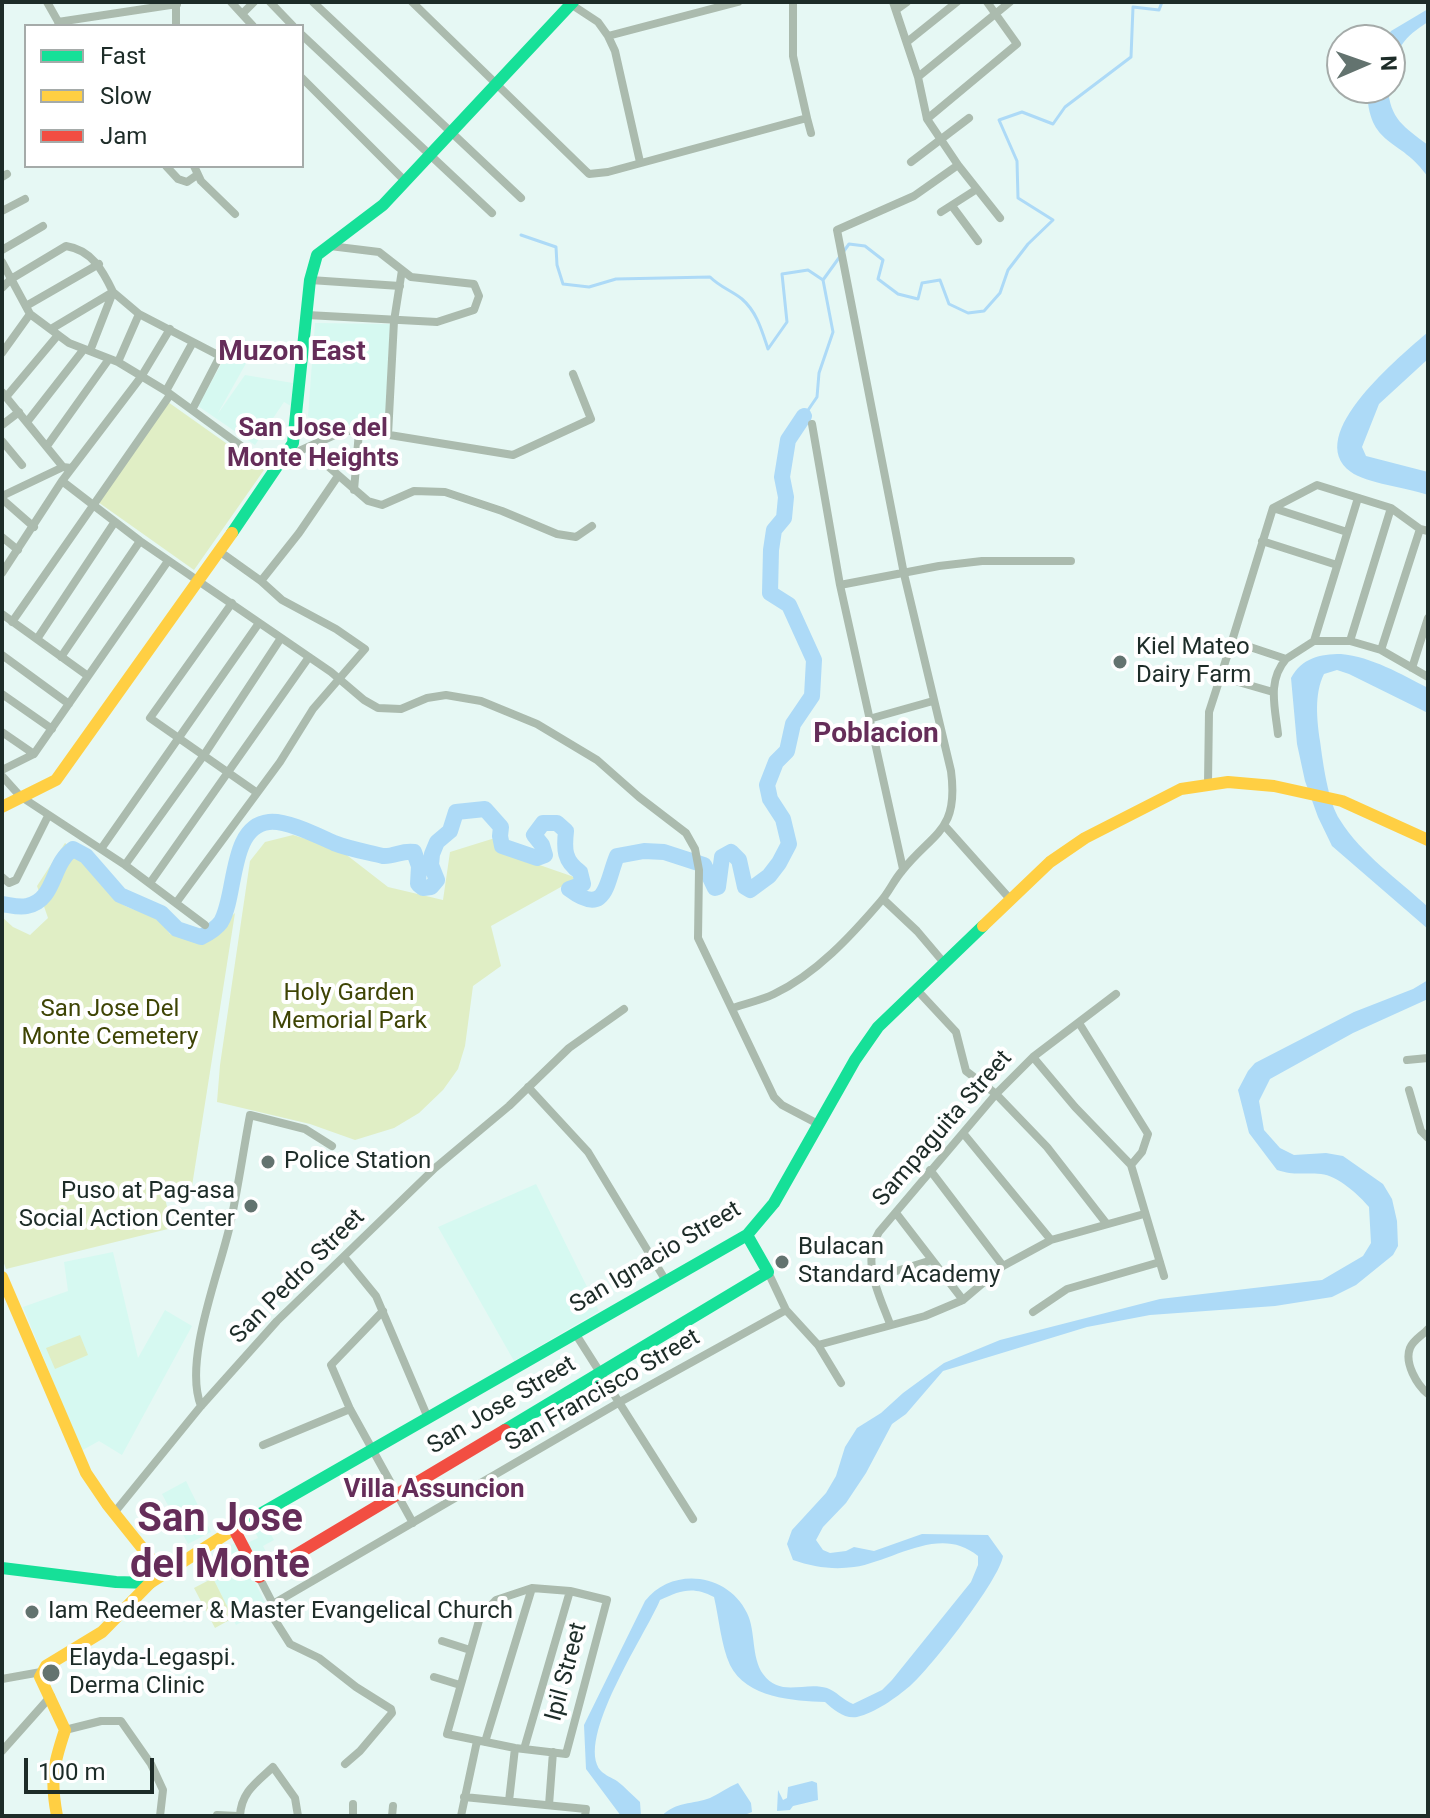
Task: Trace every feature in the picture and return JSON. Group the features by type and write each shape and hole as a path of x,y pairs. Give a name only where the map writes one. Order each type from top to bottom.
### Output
{"main road":[{"path":"2,807 56,780 293,443 310,280 317,255 383,205 570,3"},
{"name":"San Ignacio Street","path":"41,1672 102,1632 150,1583 234,1529 747,1235 767,1214 878,1027 1050,862 1085,838 1181,789 1208,783 1256,784 1342,801 1428,840"},
{"path":"747,1235 768,1272"},
{"name":"San Jose Street","path":"259,1577 768,1272"},
{"path":"2,1277 6,1300 86,1473 163,1574"},
{"path":"234,1529 259,1577"},
{"path":"2,1568 116,1582 150,1583"},
{"path":"41,1672 40,1677 65,1730 51,1784 57,1816"}],"street":[{"path":"47,2 59,24 176,3 176,24"},
{"path":"231,2 251,24"},
{"path":"242,14 254,2"},
{"path":"270,2 291,24"},
{"path":"313,2 521,198"},
{"path":"412,2 589,174 608,172 807,118"},
{"path":"608,36 738,2"},
{"path":"793,2 793,56 811,133"},
{"path":"907,2 894,6 918,77 927,119 1000,218"},
{"path":"907,42 957,2"},
{"path":"927,119 1017,44 987,2"},
{"path":"918,77 1010,2"},
{"path":"570,3 598,22 615,51 640,162"},
{"path":"304,37 492,213"},
{"path":"304,80 404,180"},
{"path":"911,162 969,118"},
{"path":"733,1008 774,994 815,969 883,899 903,869 937,837 952,802 953,786 904,574 837,230 914,196 958,165"},
{"path":"168,168 187,182 196,170 235,214"},
{"path":"941,212 977,189"},
{"path":"2,211 25,199"},
{"path":"952,206 978,241"},
{"path":"2,250 43,226"},
{"path":"2,288 11,279 66,246 99,264 113,292 139,314 220,356 192,410"},
{"path":"307,315 437,322 474,310 479,296 474,284 411,277 379,252 329,246"},
{"path":"2,262 28,310 54,332 114,360 168,393 274,470"},
{"path":"2,353 28,310 99,264"},
{"path":"388,435 394,321 402,270"},
{"path":"310,280 400,286"},
{"path":"67,468 4,394 54,332 113,292"},
{"path":"27,422 87,350 113,292"},
{"path":"47,446 114,360 139,314"},
{"path":"2,573 34,527 67,468 141,377 170,329"},
{"path":"12,622 168,393 193,342"},
{"path":"296,428 388,435 513,455 591,419 573,374"},
{"path":"2,425 19,412"},
{"path":"812,424 840,585 903,869"},
{"path":"283,458 339,432"},
{"path":"354,490 359,432"},
{"path":"2,441 22,465"},
{"path":"307,448 368,501 382,505 414,491 445,492 557,534 576,537 592,526"},
{"path":"34,527 2,498 67,468"},
{"path":"261,581 338,476"},
{"path":"62,481 114,523 378,708 401,709 427,698 446,695 481,701 537,724 597,760 686,833 697,856 699,869 698,938 774,1097 782,1105 820,1125"},
{"path":"1208,783 1209,712 1273,508 1317,485 1391,508 1424,530 1381,650"},
{"path":"1314,641 1358,498"},
{"path":"1273,508 1347,532"},
{"path":"1350,641 1391,508"},
{"path":"37,639 114,523"},
{"path":"2,537 18,550"},
{"path":"61,657 140,541"},
{"path":"1262,541 1337,565"},
{"path":"176,903 280,762 313,709 365,649 336,629 282,600 219,551"},
{"path":"168,561 34,754 2,773 20,796 125,865 205,925"},
{"path":"840,585 982,561 1071,561"},
{"path":"232,603 150,718 256,792"},
{"path":"2,614 88,676"},
{"path":"1412,668 1428,618"},
{"path":"101,849 259,623"},
{"path":"125,865 204,755 281,638"},
{"path":"1232,641 1286,659"},
{"path":"1278,734 1273,692 1277,669 1286,659 1314,641 1350,641 1381,650 1428,677"},
{"path":"2,655 69,704"},
{"path":"150,883 309,657"},
{"path":"1221,677 1273,692"},
{"path":"2,694 52,729"},
{"path":"869,719 933,701"},
{"path":"2,732 34,754"},
{"path":"2,877 9,883 16,880 48,816"},
{"path":"944,825 1010,899"},
{"path":"883,899 917,931 945,964"},
{"path":"917,990 956,1032 966,1071 996,1094 1047,1147 1106,1223"},
{"name":"Sampaguita Street","path":"890,1324 874,1278 870,1258 873,1243 930,1170 996,1094 1033,1057 1116,994"},
{"name":"San Pedro Street","path":"114,1513 201,1406 277,1321 435,1168 509,1106 591,1030 624,1009"},
{"path":"1079,1023 1148,1134 1142,1152 1131,1165"},
{"path":"1033,1057 1075,1107 1131,1165 1164,1276"},
{"path":"1407,1060 1428,1058"},
{"path":"528,1087 588,1152 666,1281"},
{"path":"1409,1090 1421,1131 1428,1138"},
{"path":"201,1406 196,1393 195,1362 227,1237 250,1115 305,1129 332,1146"},
{"path":"963,1133 1051,1240"},
{"path":"930,1170 1003,1266"},
{"path":"896,1213 963,1300"},
{"path":"818,1345 925,1316 963,1300 1003,1266 1051,1240 1144,1214"},
{"path":"345,1258 376,1296 428,1418"},
{"path":"874,1278 932,1260"},
{"path":"1033,1312 1067,1289 1160,1262"},
{"path":"768,1272 786,1310 818,1345 841,1383"},
{"name":"San Francisco Street","path":"273,1604 618,1403 786,1310"},
{"path":"383,1311 331,1365 350,1409 413,1523"},
{"path":"1428,1329 1409,1350 1413,1375 1428,1394"},
{"path":"575,1333 693,1519"},
{"path":"263,1445 350,1409"},
{"path":"259,1577 273,1604 271,1614 290,1644 319,1658 391,1709 392,1713 345,1764"},
{"path":"461,1816 481,1741 532,1588"},
{"path":"509,1801 520,1748 570,1591 532,1588 490,1603 480,1617 447,1734 520,1748 553,1752"},
{"name":"Ipil Street","path":"549,1805 553,1752 566,1754 607,1600 570,1591"},
{"path":"442,1641 470,1650"},
{"path":"2,1679 32,1671 41,1672"},
{"path":"434,1677 460,1685"},
{"path":"2,1751 51,1696"},
{"path":"65,1730 101,1721 121,1721 151,1764 163,1790 160,1816"},
{"path":"217,1815 239,1816 245,1793 273,1767 295,1798 298,1816"},
{"path":"464,1797 549,1805 586,1812"},
{"path":"353,1804 353,1816"}],"shaded area":[{"path":"315,323 390,324 385,427 320,425 308,416"},
{"path":"237,335 253,345 217,415 245,375 293,383 291,406 284,402 255,445 198,406"},
{"path":"536,1184 599,1311 514,1361 438,1227"},
{"path":"113,1252 138,1358 165,1310 192,1326 122,1455 99,1441 81,1451 23,1307 68,1291 64,1262"},
{"path":"186,1481 211,1532 188,1544 162,1494"},
{"path":"262,1518 274,1540 263,1546 270,1560 259,1566 247,1543 258,1538 251,1523"},
{"path":"235,1543 268,1608 236,1625 204,1559"}],"green space":[{"path":"168,402 264,470 194,570 98,502"},
{"name":"Holy Garden Memorial Park","path":"293,835 339,849 388,887 443,900 450,852 495,838 502,852 577,878 491,926 501,966 473,986 465,1046 458,1069 443,1090 419,1113 394,1128 355,1140 310,1124 217,1102 250,861 265,842"},
{"name":"San Jose Del Monte Cemetery","path":"65,843 83,857 120,903 140,911 153,911 170,934 202,942 235,913 192,1186 164,1194 172,1228 6,1269 2,1258 2,917 13,927 30,935 48,918 37,886"},
{"path":"80,1335 88,1355 55,1369 46,1348"},
{"path":"213,1578 233,1618 215,1628 194,1588"}],"water":[{"path":"1428,9 1428,22 1406,40 1406,24 1403,24"},
{"path":"1369,104 1391,104 1405,127 1428,145 1428,177 1407,154 1379,132"},
{"path":"1428,332 1428,359 1379,404 1362,447 1366,456 1428,472 1428,495 1366,479 1351,472 1339,457 1338,438 1361,397 1379,376"},
{"path":"1341,654 1375,662 1428,688 1428,713 1337,670 1324,674 1317,707 1324,771 1340,820 1370,856 1428,907 1428,929 1332,846 1305,781 1297,744 1291,678 1300,666 1312,658"},
{"path":"1428,980 1428,999 1353,1033 1270,1079 1259,1101 1264,1130 1280,1148 1294,1155 1326,1153 1343,1156 1383,1184 1392,1199 1397,1221 1398,1246 1393,1255 1356,1285 1332,1297 1275,1306 1150,1315 1087,1327 943,1371 906,1414 892,1424 866,1473 816,1540 823,1550 830,1553 854,1547 874,1551 922,1534 988,1535 1003,1556 990,1584 963,1623 910,1686 864,1715 848,1717 825,1702 772,1696 747,1685 737,1676 724,1649 714,1597 700,1591 687,1591 660,1600 615,1687 597,1736 595,1756 601,1771 620,1783 640,1802 641,1816 621,1816 586,1769 584,1725 645,1601 656,1590 684,1579 713,1582 727,1589 747,1613 759,1667 770,1681 785,1687 827,1688 853,1704 882,1690 892,1680 971,1582 978,1556 948,1543 917,1547 854,1567 838,1568 793,1560 787,1544 792,1530 826,1493 836,1476 845,1447 857,1428 881,1413 903,1393 944,1363 1000,1340 1160,1299 1322,1280 1363,1256 1371,1243 1369,1207 1347,1186 1327,1175 1277,1170 1249,1133 1238,1090 1255,1063 1354,1012"},
{"path":"812,1781 817,1783 818,1800 793,1806 790,1810 777,1811 778,1790 783,1800 787,1798 788,1787"},
{"path":"738,1783 751,1803 752,1812 742,1816 662,1816 672,1808 710,1798"}],"waterway":[{"path":"521,235 556,247 563,284 589,287 616,279 710,277 752,310 768,349 787,322 782,274 808,270 823,280 849,244 865,246 883,260 878,279 898,294 918,299 922,283 940,280 949,304 968,313 984,311 1000,293 1008,270 1028,244 1053,220 1018,198 1017,161 999,120 1022,112 1053,124 1065,107 1131,57 1133,7 1159,10 1162,2"},
{"path":"804,416 817,397 819,373 833,332 823,280"},
{"path":"2,904 27,906 43,897 61,863 73,849 86,856 120,895 161,913 177,929 201,937 221,922 240,848 256,826 269,822 284,823 340,845 383,856 414,852 419,866 418,884 423,888 431,887 437,880 431,865 432,854 437,842 450,831 456,812 485,809 501,827 502,846 537,858 545,855 534,835 543,823 557,823 566,831 566,854 580,872 583,884 569,889 591,900 603,893 617,856 644,851 664,852 704,865 715,888 718,887 722,857 731,852 739,860 745,887 750,890 769,876 789,844 783,819 770,799 767,785 776,762 787,751 793,724 812,696 814,660 789,605 770,593 774,530 784,518 786,497 782,477 788,440 804,416"}],"traffic: fast":[{"path":"232,533 293,443 310,280 317,255 383,205 573,2"},
{"path":"234,1529 747,1235 774,1203 855,1060 878,1027 983,926"},
{"path":"505,1430 768,1272 747,1235"},
{"path":"2,1568 116,1582 150,1583"}],"traffic: slow":[{"path":"2,807 56,780 232,533"},
{"path":"983,926 1050,862 1085,838 1181,789 1228,782 1274,786 1342,801 1428,840"},
{"path":"2,1277 86,1473 163,1574"},
{"path":"57,1816 54,1773 65,1730 40,1677 46,1666 102,1632 150,1583 234,1529"}],"traffic: jam":[{"path":"234,1529 259,1577 505,1430"}],"place":[{"name":"Kiel Mateo Dairy Farm","path":"1120,662"},
{"name":"Police Station","path":"268,1162"},
{"name":"Puso at Pag-asa Social Action Center","path":"251,1206"},
{"name":"Bulacan Standard Academy","path":"782,1262"},
{"name":"Iam Redeemer & Master Evangelical Church","path":"32,1612"},
{"name":"Elayda-Legaspi. Derma Clinic","path":"51,1673"}],"district":[{"name":"Muzon East","path":"292,353"},
{"name":"San Jose del Monte Heights","path":"313,444"},
{"name":"Poblacion","path":"876,735"},
{"name":"Villa Assuncion","path":"434,1490"},
{"name":"San Jose del Monte","path":"220,1544"}]}
